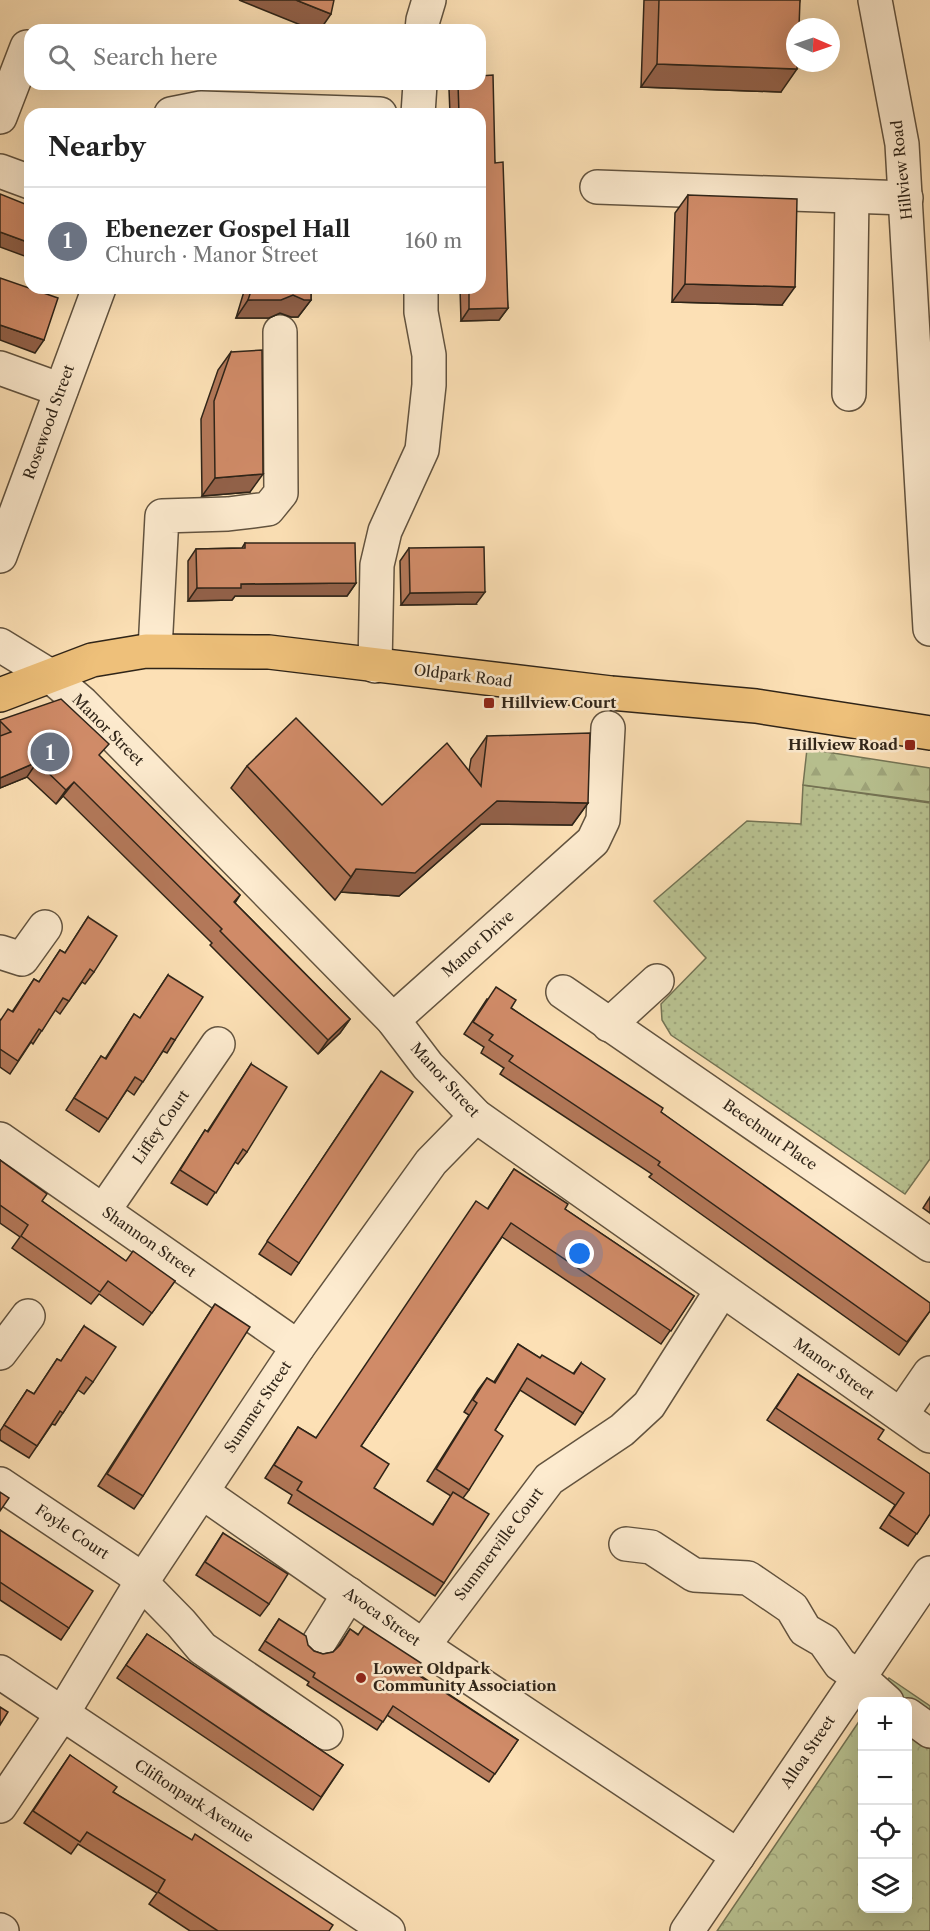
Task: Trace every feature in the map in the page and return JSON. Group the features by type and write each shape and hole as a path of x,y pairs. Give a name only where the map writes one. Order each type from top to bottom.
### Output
{"main road":[{"name":"Oldpark Road","path":"0,695 92,660 155,650 269,652 611,693 756,706 930,733"}],"street":[{"path":"423,24 429,0"},
{"name":"Hillview Road","path":"875,0 902,144 925,435 930,629"},
{"path":"0,117 19,44"},
{"path":"418,108 420,90"},
{"path":"0,171 24,180"},
{"path":"597,187 906,198"},
{"path":"849,394 852,196"},
{"name":"Rosewood Street","path":"0,556 97,294"},
{"path":"375,666 377,565 386,531 422,450 429,385 429,355 421,300"},
{"path":"155,650 162,516 228,514 268,509 281,493 280,332"},
{"path":"0,368 61,390"},
{"name":"Manor Street","path":"0,645 50,675 82,703 393,1020 428,1066 476,1116 930,1436"},
{"name":"Manor Drive","path":"393,1020 571,878 603,820 609,728"},
{"path":"0,952 22,959 45,927"},
{"path":"609,1024 657,981"},
{"name":"Beechnut Place","path":"563,992 930,1245"},
{"name":"Liffey Court","path":"104,1210 218,1044"},
{"name":"Summer Street","path":"0,1806 62,1714 141,1583 298,1347 431,1162 476,1116"},
{"name":"Shannon Street","path":"0,1139 298,1347"},
{"name":"Summerville Court","path":"423,1646 549,1479 622,1430 649,1405 722,1290"},
{"path":"0,1353 28,1316"},
{"path":"901,1415 930,1373"},
{"name":"Foyle Court","path":"0,1484 130,1571 202,1648 326,1733"},
{"name":"Avoca Street","path":"202,1492 423,1646 738,1856"},
{"path":"626,1544 651,1547 694,1575 748,1578 792,1608 805,1630 824,1641 840,1664 882,1697"},
{"name":"Alloa Street","path":"687,1931 930,1573"},
{"path":"318,1644 349,1594"},
{"name":"Cliftonpark Avenue","path":"0,1672 388,1931"},
{"path":"912,1718 930,1731"}],"green space":[{"path":"807,749 930,768 930,802 803,785"},
{"path":"803,785 930,803 930,1159 905,1194 671,1035 662,1020 661,1004 706,958 654,901 747,821 801,824"},
{"path":"889,1678 930,1706 930,1931 717,1931 858,1723 858,1913 912,1913 912,1697 876,1697"}],"building":[{"path":"296,0 334,0 331,14"},
{"path":"659,0 800,0 799,18 786,18 786,69 657,64"},
{"path":"493,75 495,163 503,162 508,308 469,309 469,294 486,294 486,108 459,108 458,90 486,90 486,76"},
{"path":"0,194 24,204 24,241 0,232"},
{"path":"688,195 797,199 795,287 685,284"},
{"path":"0,278 24,286 24,294 46,294 58,298 44,340 0,325"},
{"path":"250,294 311,294 311,300 304,300 293,295 281,300 248,300"},
{"path":"262,350 263,474 215,478 214,401 231,352"},
{"path":"245,543 355,543 356,583 241,584 241,588 197,588 196,549 245,548"},
{"path":"484,547 485,592 410,593 409,548"},
{"path":"61,699 109,744 99,755 240,895 234,902 350,1019 328,1040 220,931 222,929 74,782 66,790 37,762 0,778 0,736 11,732 0,720"},
{"path":"296,718 382,805 447,743 481,786 487,736 590,733 588,803 497,801 415,873 356,869 351,877 247,766"},
{"path":"88,917 117,936 94,972 90,969 69,1001 63,998 42,1031 39,1029 18,1061 0,1049 0,1021 8,1009 13,1012 34,979 39,982 60,950 65,953"},
{"path":"168,975 203,997 175,1040 171,1038 143,1082 135,1077 108,1119 74,1098 101,1056 106,1059 134,1014 140,1018"},
{"path":"496,987 516,1000 511,1008 663,1108 661,1112 930,1303 930,1311 907,1342 658,1165 660,1162 509,1061 513,1056 489,1040 493,1035 473,1022"},
{"path":"251,1064 287,1087 247,1152 243,1149 216,1193 180,1170 205,1130 208,1132"},
{"path":"381,1071 413,1092 299,1263 267,1241"},
{"path":"0,1160 47,1194 42,1201 126,1261 133,1251 175,1281 152,1313 108,1281 100,1292 21,1236 28,1225 0,1205"},
{"path":"514,1169 568,1204 565,1209 694,1296 671,1331 511,1223 361,1446 389,1464 374,1488 433,1525 453,1492 489,1514 444,1583 297,1490 302,1482 274,1465 298,1427 316,1438 476,1201 488,1209"},
{"path":"215,1304 250,1327 143,1496 107,1474"},
{"path":"84,1326 116,1347 93,1382 86,1377 63,1413 60,1411 37,1446 4,1425 27,1390 34,1394 57,1359 61,1361"},
{"path":"518,1344 540,1358 542,1355 574,1374 581,1363 605,1379 583,1413 527,1378 495,1430 503,1436 469,1490 436,1469 477,1403 473,1400 487,1378 495,1383"},
{"path":"798,1374 884,1430 878,1439 930,1474 930,1514 917,1534 889,1515 904,1493 776,1408"},
{"path":"0,1492 9,1498 0,1511"},
{"path":"0,1530 93,1591 69,1628 0,1582"},
{"path":"223,1533 288,1574 269,1604 205,1562"},
{"path":"279,1619 306,1636 308,1645 314,1651 323,1654 333,1652 350,1629 358,1635 364,1626 421,1663 415,1673 518,1740 495,1774 393,1706 383,1722 313,1677 315,1673 265,1641"},
{"path":"147,1634 343,1765 321,1797 126,1665"},
{"path":"0,1707 8,1712 0,1725"},
{"path":"70,1755 117,1787 113,1792 192,1840 195,1834 333,1925 329,1931 218,1931 158,1892 165,1880 87,1832 80,1842 33,1811"}],"place":[{"name":"Hillview Court","path":"489,703"},
{"name":"Hillview Road","path":"910,745"},
{"name":"Ebenezer Gospel Hall","path":"50,752"},
{"name":"Lower Oldpark Community Association","path":"361,1678"}]}
